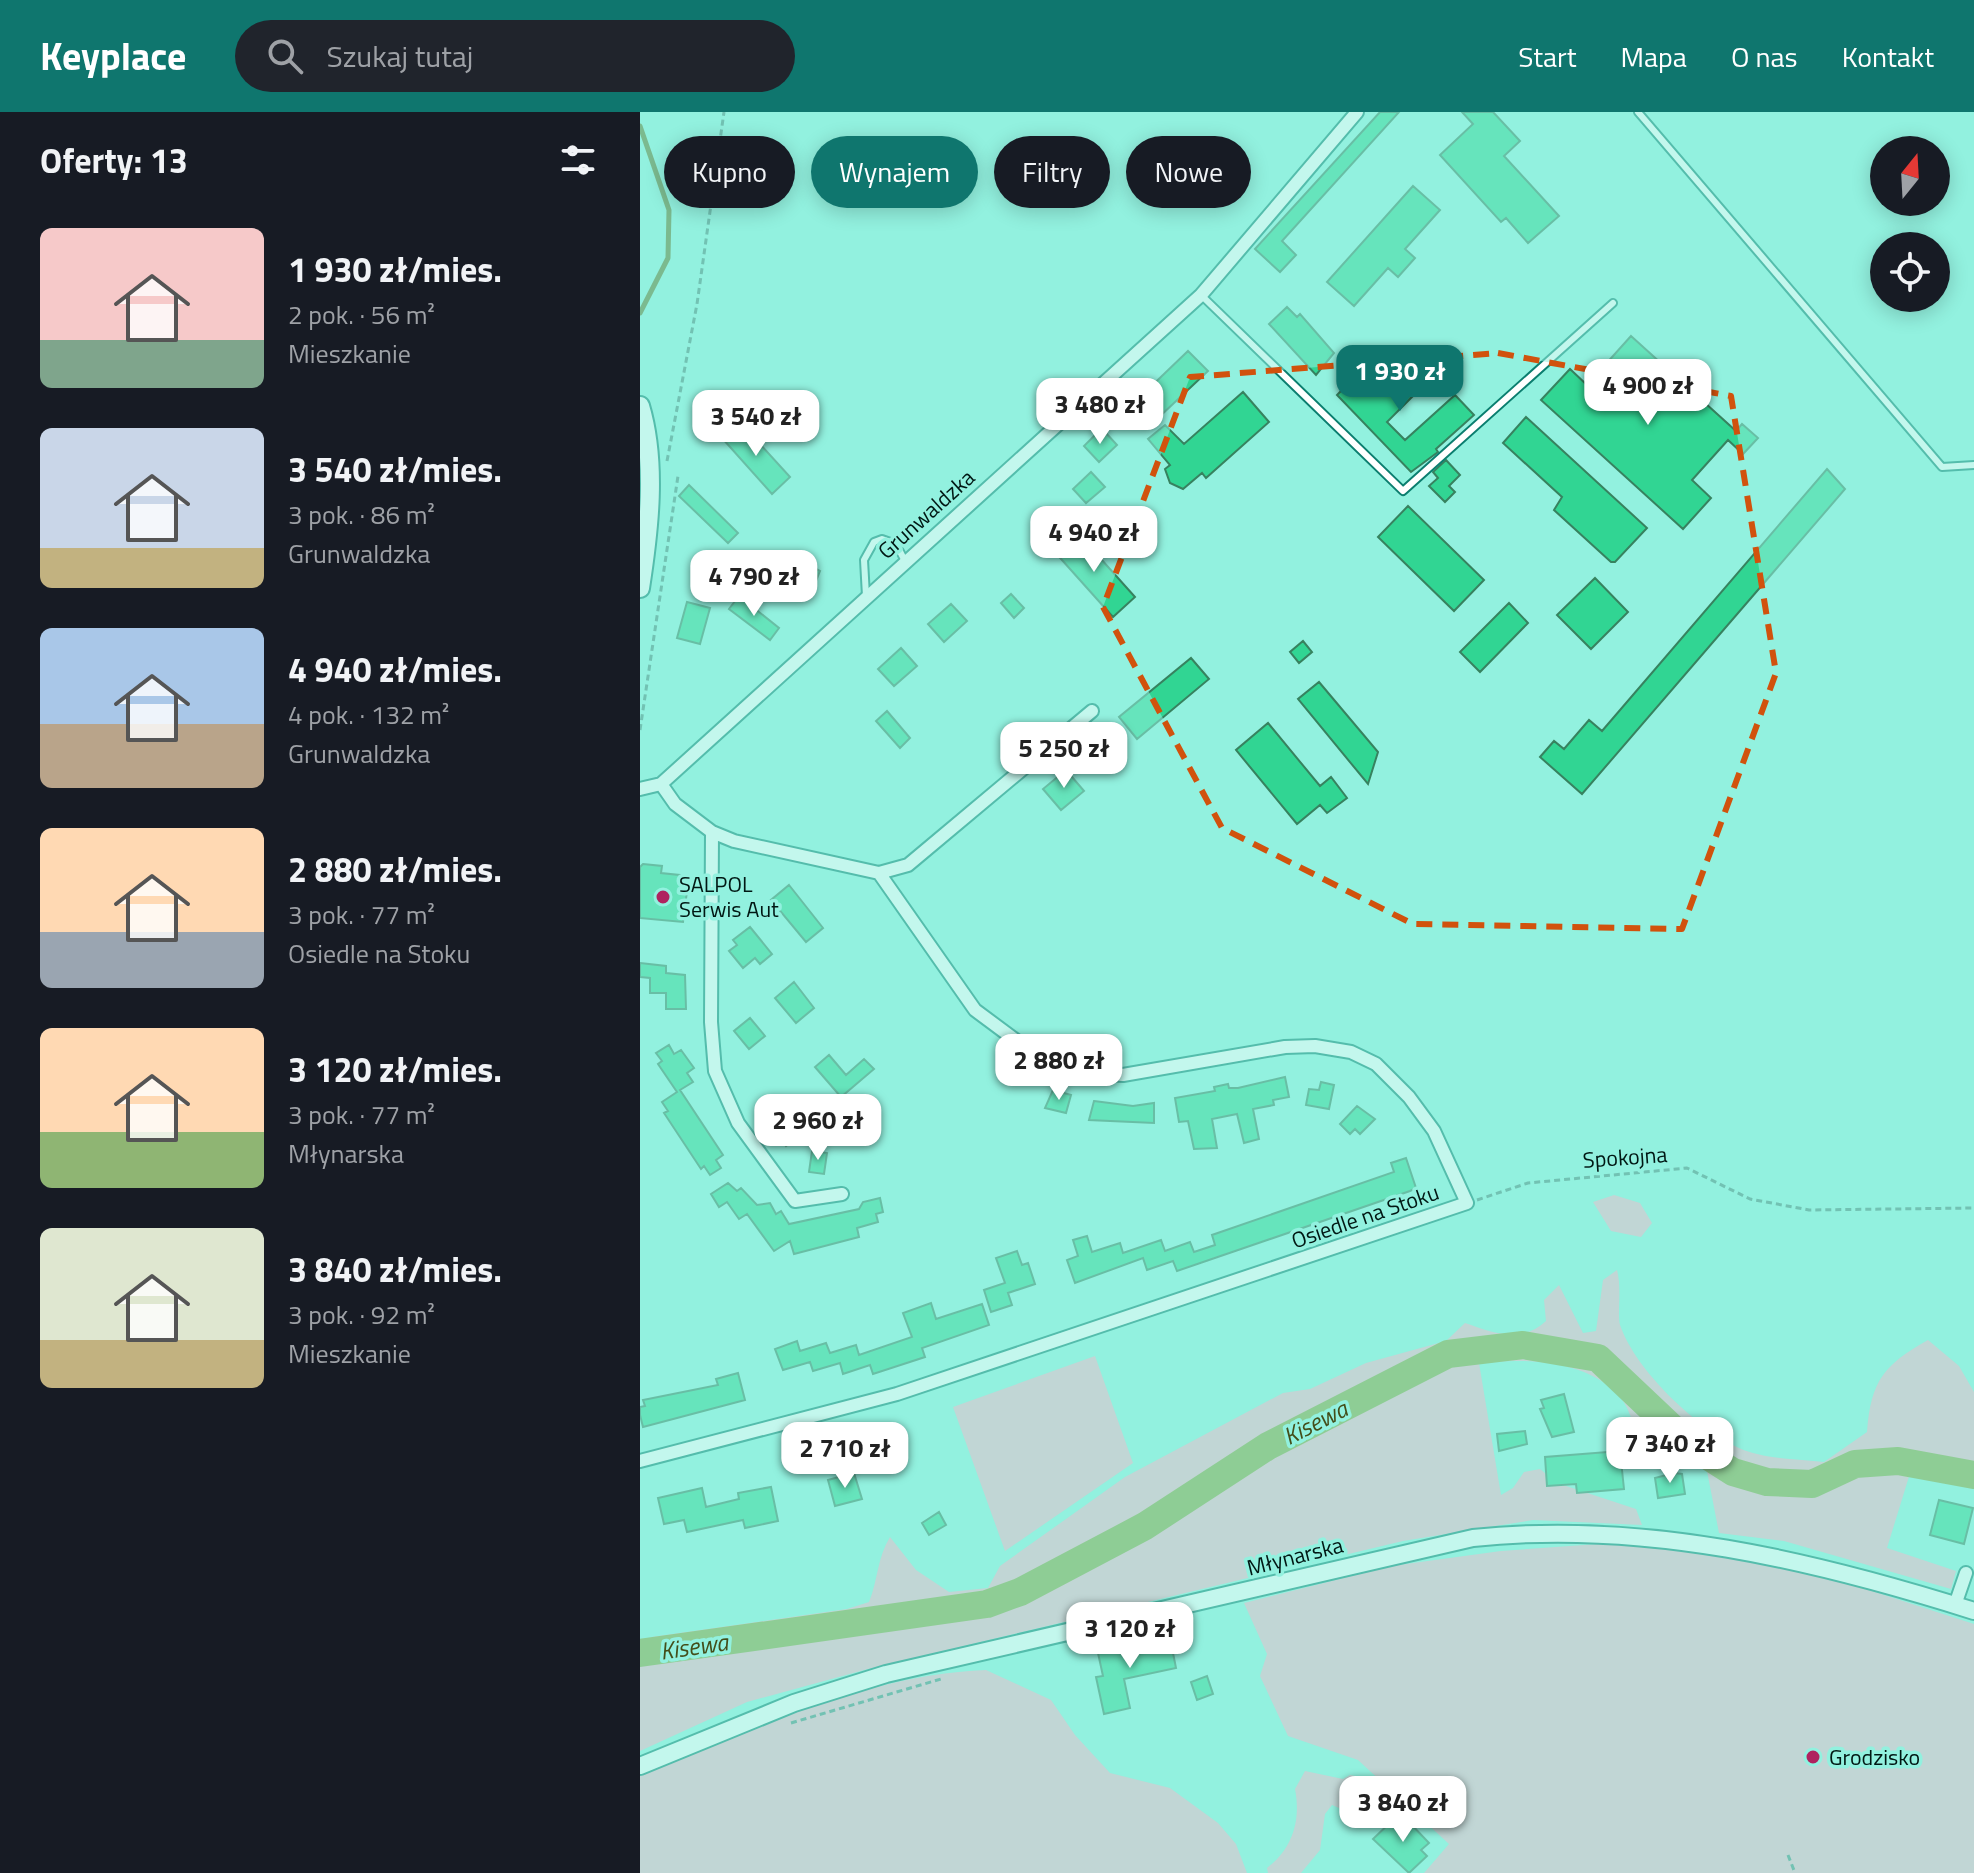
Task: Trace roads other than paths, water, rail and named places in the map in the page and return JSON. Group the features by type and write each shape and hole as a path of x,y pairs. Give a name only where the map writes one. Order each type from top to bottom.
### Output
{"main road":[{"path":"640,406 650,475 640,588"}],"street":[{"name":"Grunwaldzka","path":"640,789 661,784 1201,295 1357,112"},
{"path":"661,784 675,804 712,832 734,841 879,873 908,865 1092,711"},
{"path":"712,832 711,1022 715,1071 738,1123 795,1201 842,1194"},
{"name":"Osiedle na Stoku","path":"640,1461 897,1394 1467,1203 1434,1131 1409,1097 1376,1064 1351,1052 1315,1046 1285,1047 1123,1075 1074,1072 1018,1042 975,1010 879,873"},
{"name":"Młynarska","path":"640,1766 794,1703 886,1674 1473,1538 1527,1532 1599,1532 1683,1543 1834,1569 1974,1611"},
{"path":"1955,1605 1966,1573"}],"lane":[{"path":"1638,112 1942,467 1974,465"},
{"path":"1201,295 1403,491 1613,303"},
{"path":"866,601 864,560 874,542 882,539 896,544 906,565"}],"waterway":[{"path":"640,126 669,210 668,258 640,313"},
{"name":"Kisewa","path":"640,1653 987,1604 1020,1592 1145,1526 1268,1446 1448,1354 1523,1345 1598,1358 1689,1444 1733,1472 1767,1482 1812,1484 1855,1464 1898,1461 1974,1475"}],"place":[{"name":"SALPOL Serwis Aut","path":"663,897"},
{"name":"Grodzisko","path":"1813,1757"}]}
